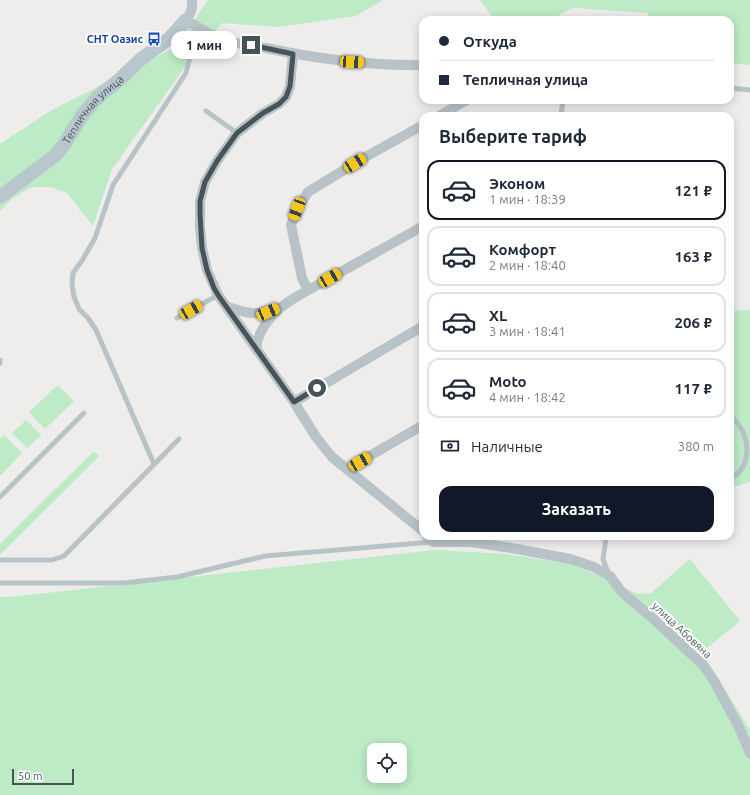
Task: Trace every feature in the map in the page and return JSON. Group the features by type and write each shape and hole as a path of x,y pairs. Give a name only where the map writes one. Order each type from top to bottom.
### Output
{"street":[{"path":"192,0 193,6 191,13 195,26 223,39 338,62 419,65"},
{"name":"Тепличная улица","path":"0,197 57,154 83,114 98,97 140,60 171,37 195,26"},
{"path":"293,54 290,86 286,97 279,104 263,113 237,133 217,161 205,182 200,201 200,227 202,248 207,270 218,295 228,307 332,458 419,528"},
{"path":"446,112 460,104"},
{"path":"308,290 302,278 291,225 297,209 308,192 367,156 419,127"},
{"path":"256,349 259,336 272,316 284,306 308,290 419,228"},
{"path":"228,307 249,314 260,314 284,306"},
{"path":"294,402 419,328"},
{"path":"347,469 419,427"},
{"path":"462,540 570,559 594,567 610,576"},
{"name":"улица Абовяна","path":"610,576 621,590 703,666 714,681 732,714 750,753"}],"lane":[{"path":"154,464 96,330 88,318 79,309 74,297 72,284 73,273 83,259 94,238 113,185 186,73 195,26"},
{"path":"734,88 750,90"},
{"path":"206,111 237,133"},
{"path":"177,318 218,295"},
{"path":"0,497 84,413"},
{"path":"734,420 743,432 747,445 746,463 734,476"},
{"path":"0,560 52,560 64,556 179,439"},
{"path":"0,583 124,583 177,577 265,556 419,534"},
{"path":"606,540 603,559 610,576"}],"green space":[{"path":"208,0 383,0 356,16 278,27 222,23 190,60 112,169 93,226 67,193 51,187 32,187 13,198 0,211 0,144 50,111 176,47"},
{"path":"480,0 750,0 750,65 734,63 734,16 648,16 648,13 572,8 557,16 492,16"},
{"path":"750,310 750,482 734,487 734,311"},
{"path":"58,385 74,401 45,429 29,412"},
{"path":"26,420 41,435 27,448 12,433"},
{"path":"4,435 22,453 0,476 0,438"},
{"path":"94,451 99,456 0,555 0,544"},
{"path":"435,550 507,554 570,564 598,575 635,593 650,594 690,559 740,621 702,652 750,730 750,795 0,795 0,597"}],"place":[{"name":"СНТ Оазис","path":"154,39"}],"route":[{"path":"251,45 293,54 290,86 286,97 279,104 263,113 237,133 217,161 205,182 200,201 202,248 207,270 218,295 228,307 294,402 317,388"}]}
